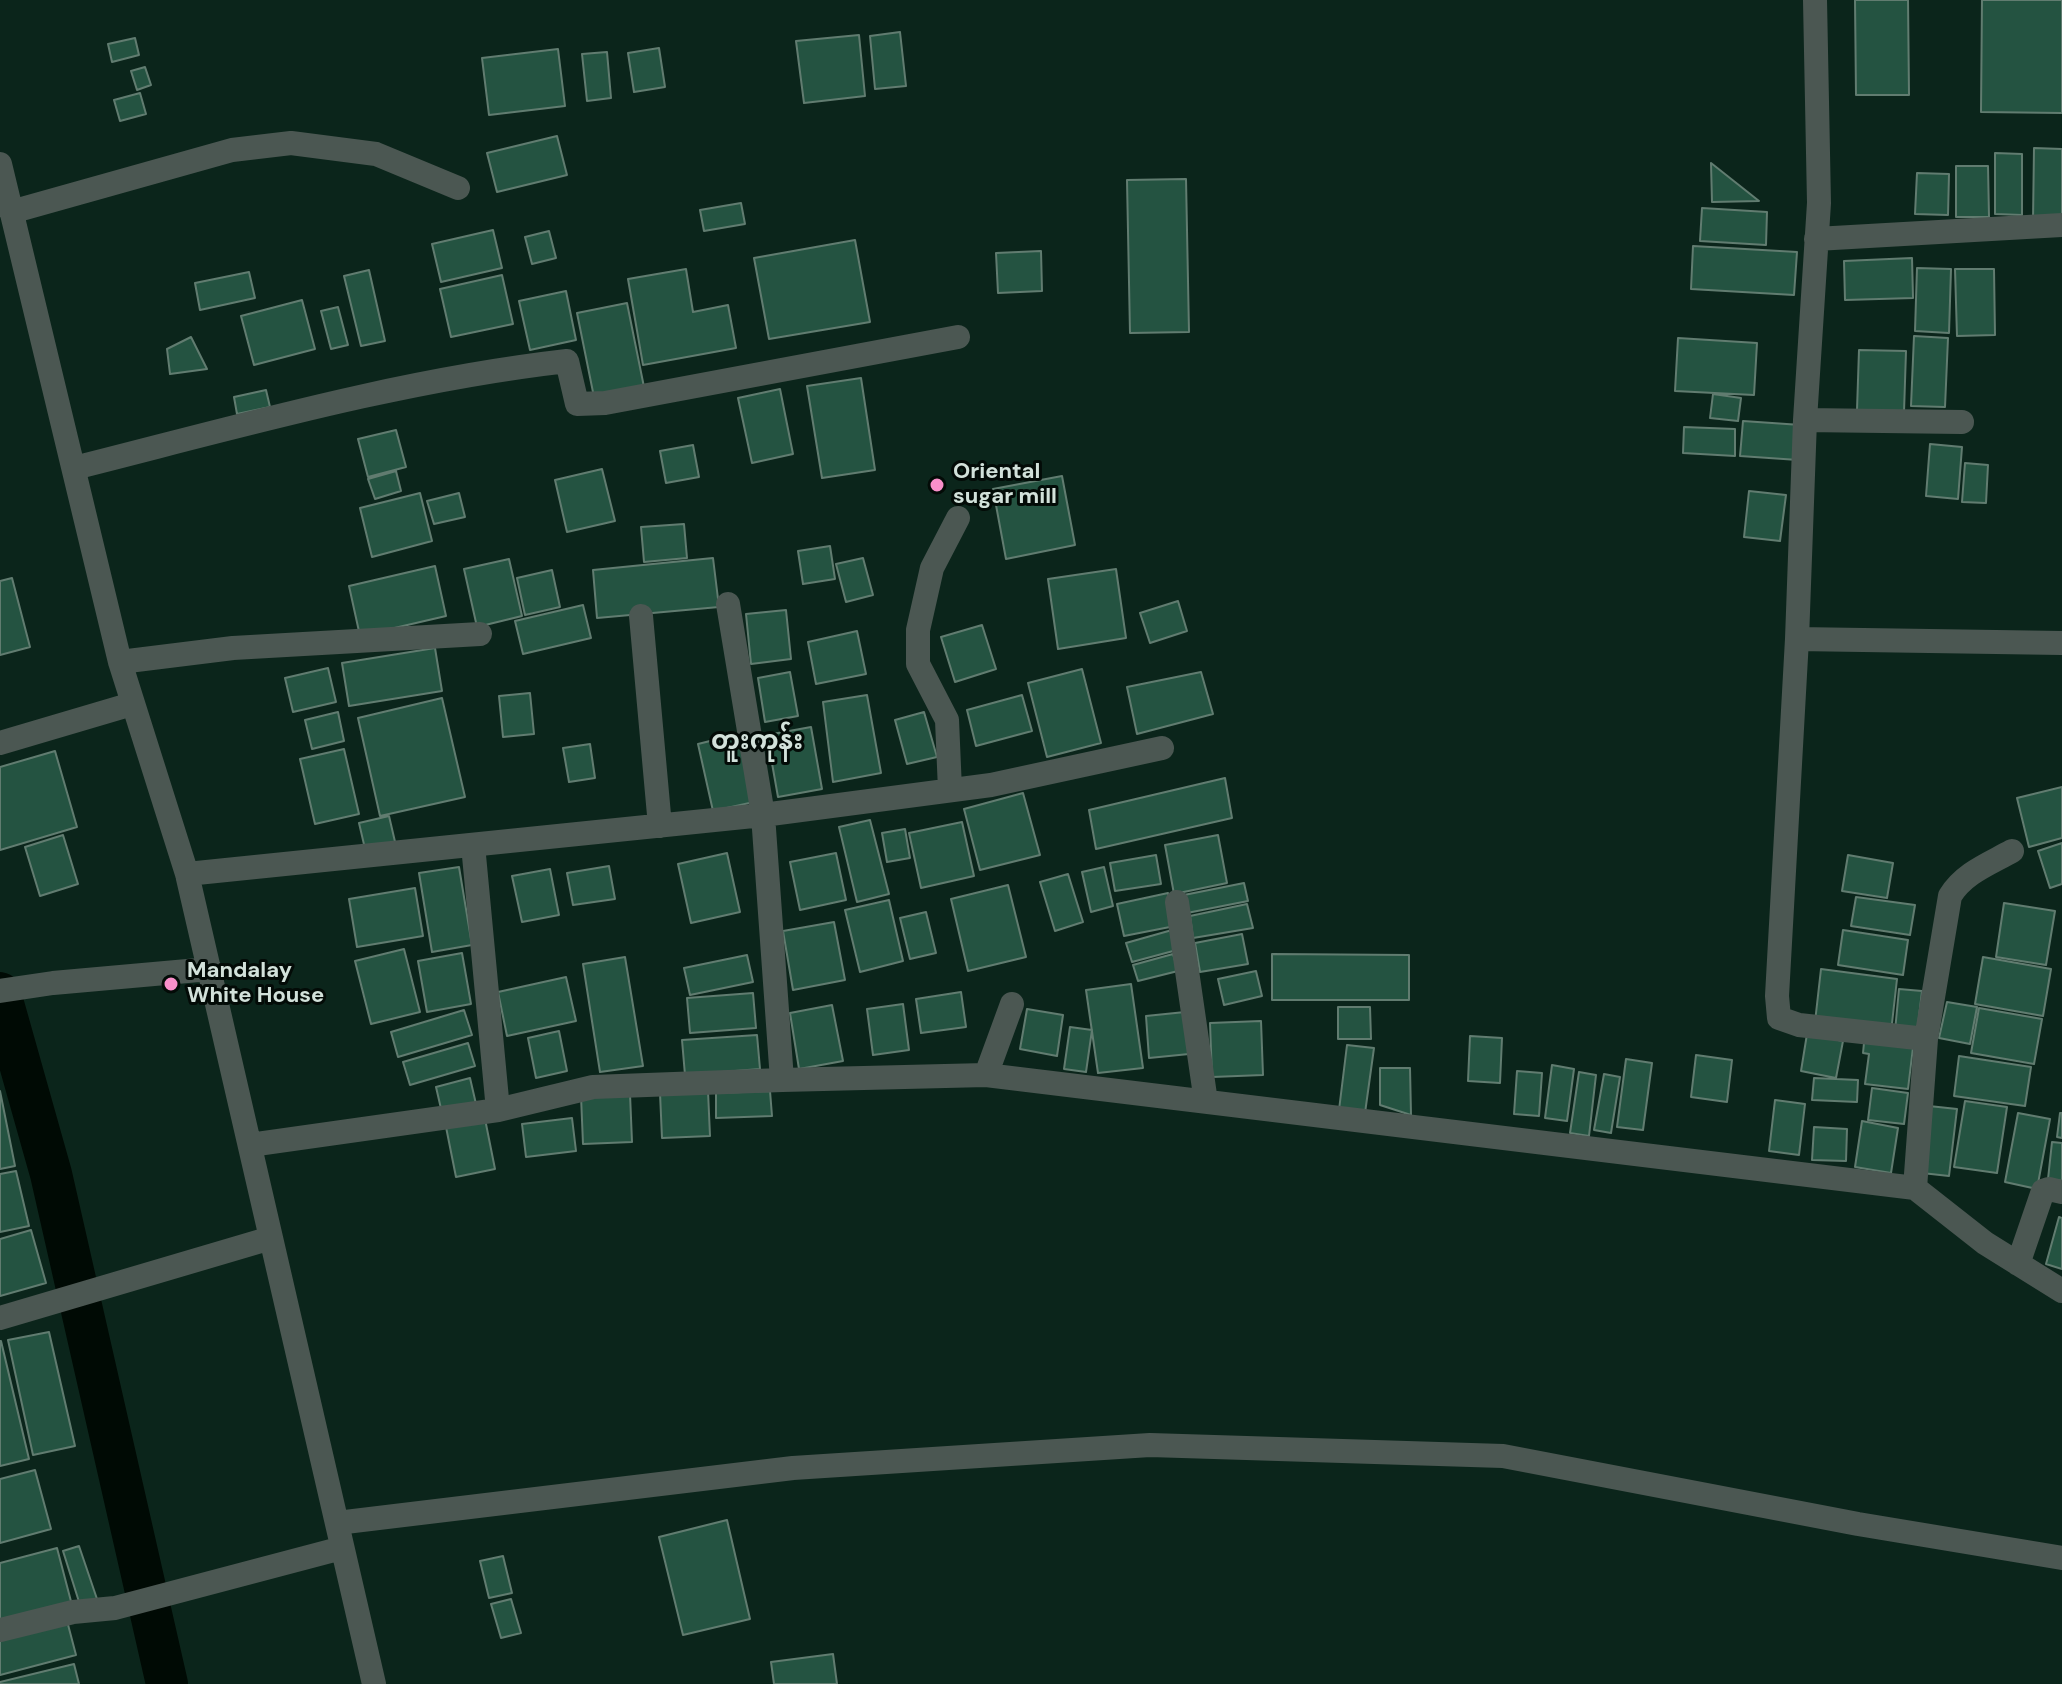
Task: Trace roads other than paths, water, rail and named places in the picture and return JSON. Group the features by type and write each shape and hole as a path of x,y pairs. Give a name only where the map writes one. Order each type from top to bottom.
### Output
{"street":[{"path":"1815,0 1819,203 1805,420 1797,639 1777,996 1779,1018 1799,1025 1926,1039"},
{"path":"11,212 232,150 291,143 376,154 458,188"},
{"path":"0,164 120,662 187,874 374,1684"},
{"path":"1816,239 2062,225"},
{"path":"74,468 296,411 503,368 567,361 577,404 605,403 958,337"},
{"path":"1805,420 1962,422"},
{"path":"950,790 947,720 918,664 918,630 932,568 958,518"},
{"path":"728,604 763,815 782,1080"},
{"path":"641,616 660,826"},
{"path":"120,662 233,648 480,634"},
{"path":"1797,639 2062,643"},
{"path":"0,743 132,704"},
{"path":"187,874 763,815 991,785 1162,748"},
{"path":"473,845 498,1110"},
{"path":"1915,1188 1926,1039 1950,896 1957,884 1970,874 2012,851"},
{"path":"1177,902 1206,1102"},
{"path":"0,991 53,983 210,969"},
{"path":"986,1075 1012,1004"},
{"path":"250,1145 498,1110 593,1087 986,1075 1915,1188 1985,1243 2062,1291"},
{"path":"2018,1264 2043,1191 2062,1192"},
{"path":"0,1318 271,1238"},
{"path":"337,1523 793,1468 1150,1445 1503,1456 1858,1524 2062,1558"},
{"path":"0,1630 73,1612 115,1608 342,1548"}],"waterway":[{"path":"0,993 51,1174 167,1684"}],"place":[{"name":"Oriental sugar mill","path":"937,485"},
{"name":"Mandalay White House","path":"171,984"}],"district":[{"name":"တူးကုန်း","path":"757,742"}]}
